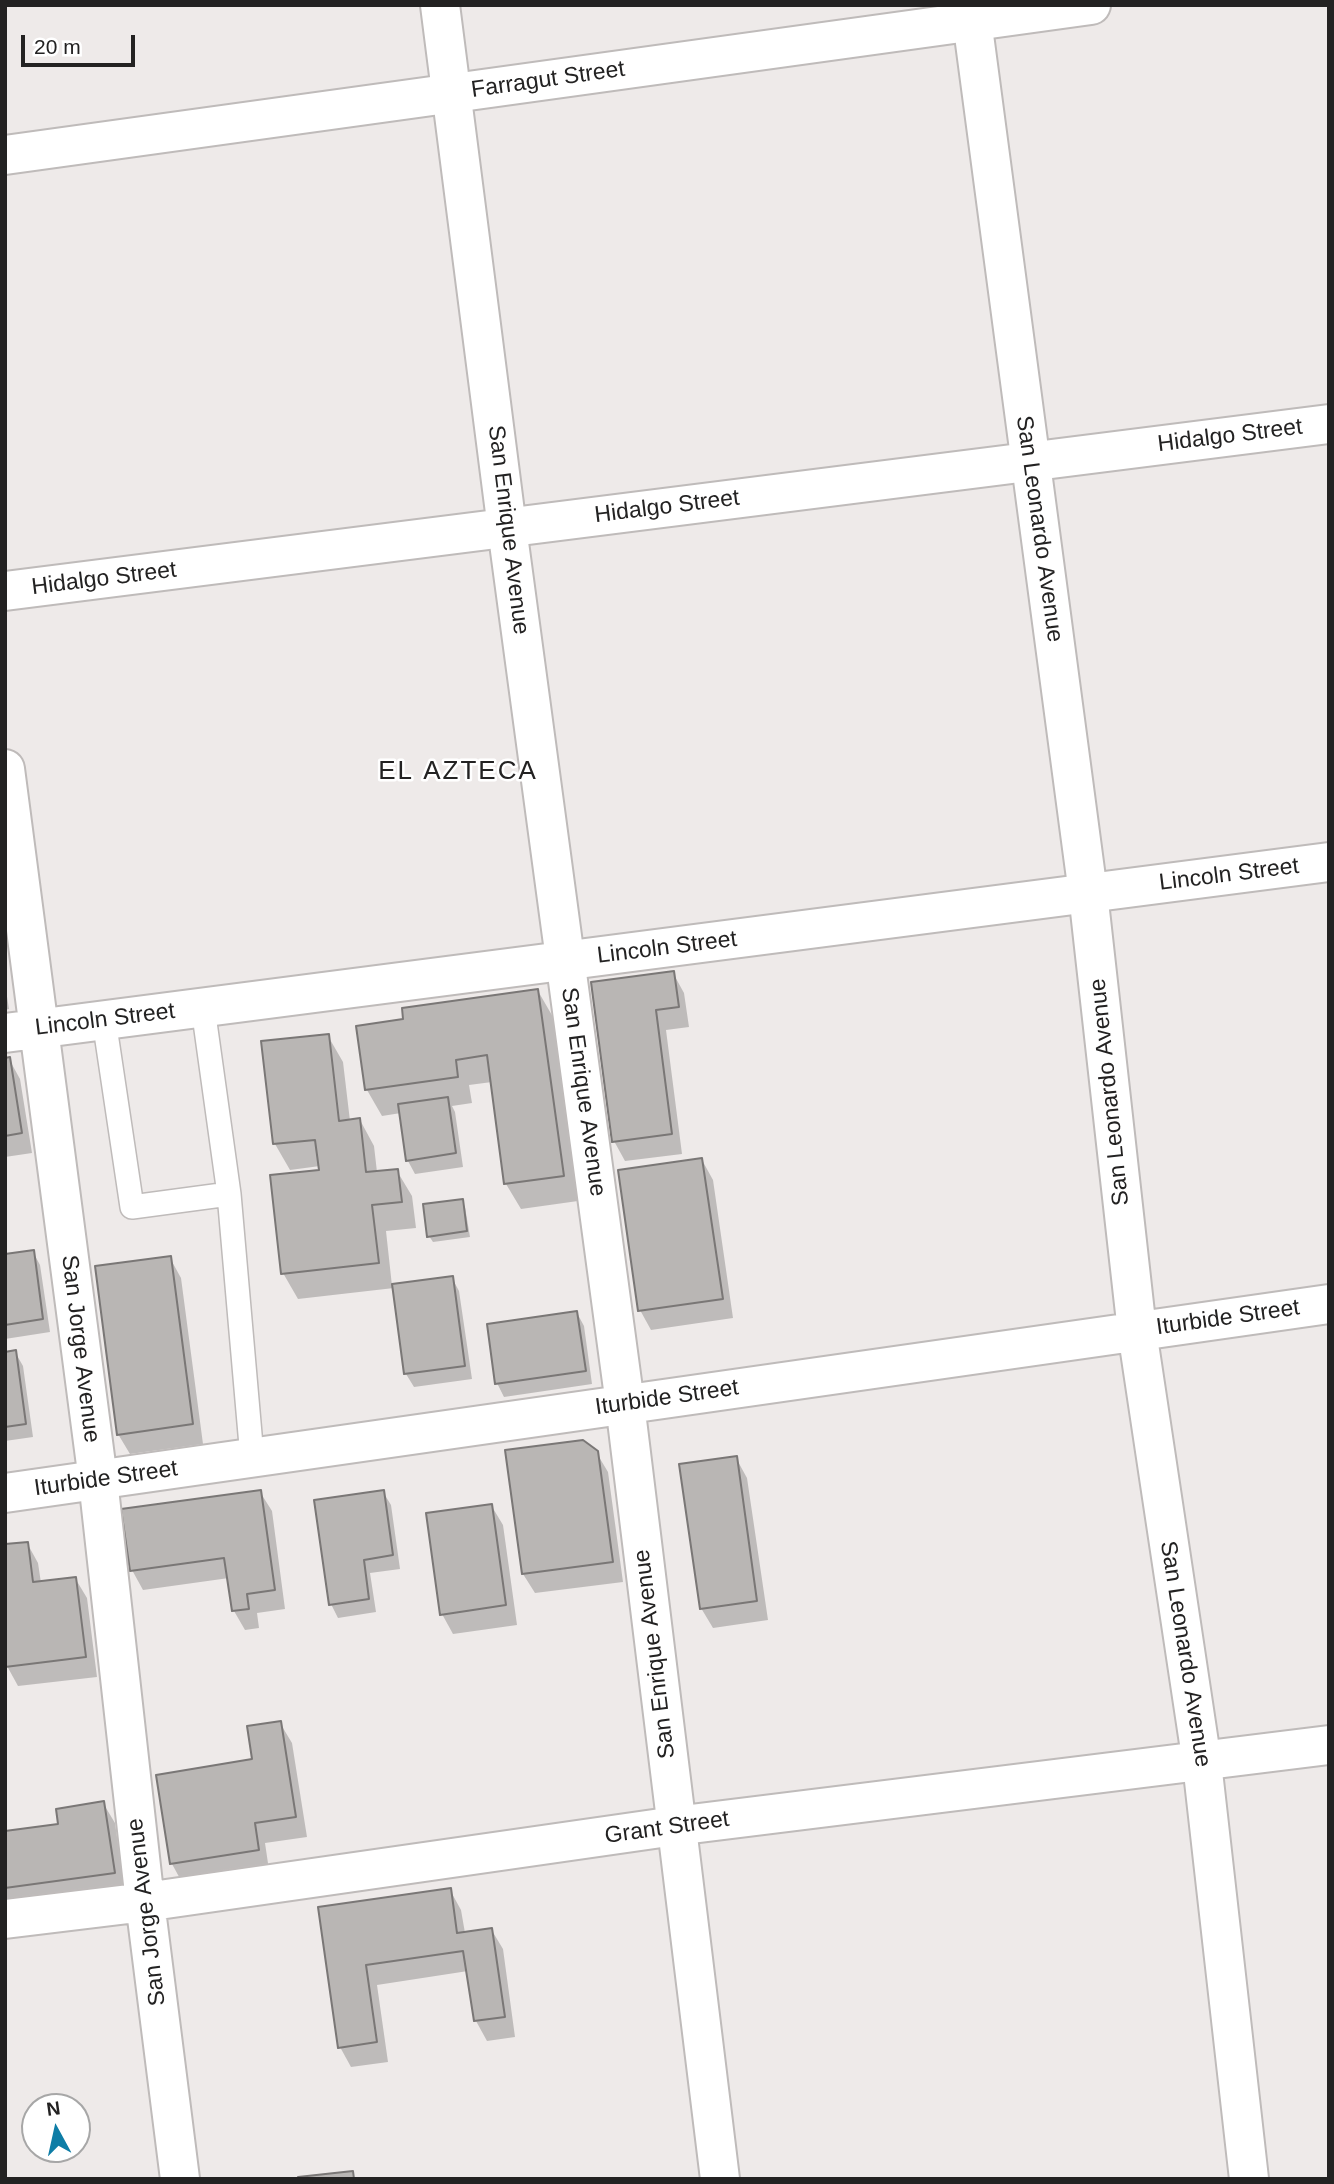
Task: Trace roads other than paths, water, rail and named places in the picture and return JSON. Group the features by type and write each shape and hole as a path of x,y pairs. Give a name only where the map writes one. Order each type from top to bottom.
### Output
{"street":[{"name":"San Enrique Avenue","path":"440,5 507,528 625,1404 720,2179"},
{"name":"Farragut Street","path":"5,155 452,94 971,13 1091,5"},
{"name":"San Leonardo Avenue","path":"971,13 1088,893 1137,1331 1202,1763 1249,2179"},
{"name":"Hidalgo Street","path":"5,592 1329,424"},
{"name":"San Jorge Avenue","path":"5,769 22,1031 97,1480 180,2179"},
{"name":"Lincoln Street","path":"22,1031 1329,862"},
{"name":"Iturbide Street","path":"5,1493 1329,1304"},
{"name":"Grant Street","path":"5,1919 145,1902 675,1826 1202,1763 1329,1745"}],"lane":[{"path":"203,1008 229,1194 251,1457"},
{"path":"104,1020 132,1207 229,1194"}],"district":[{"name":"EL AZTECA","path":"458,772"}]}
